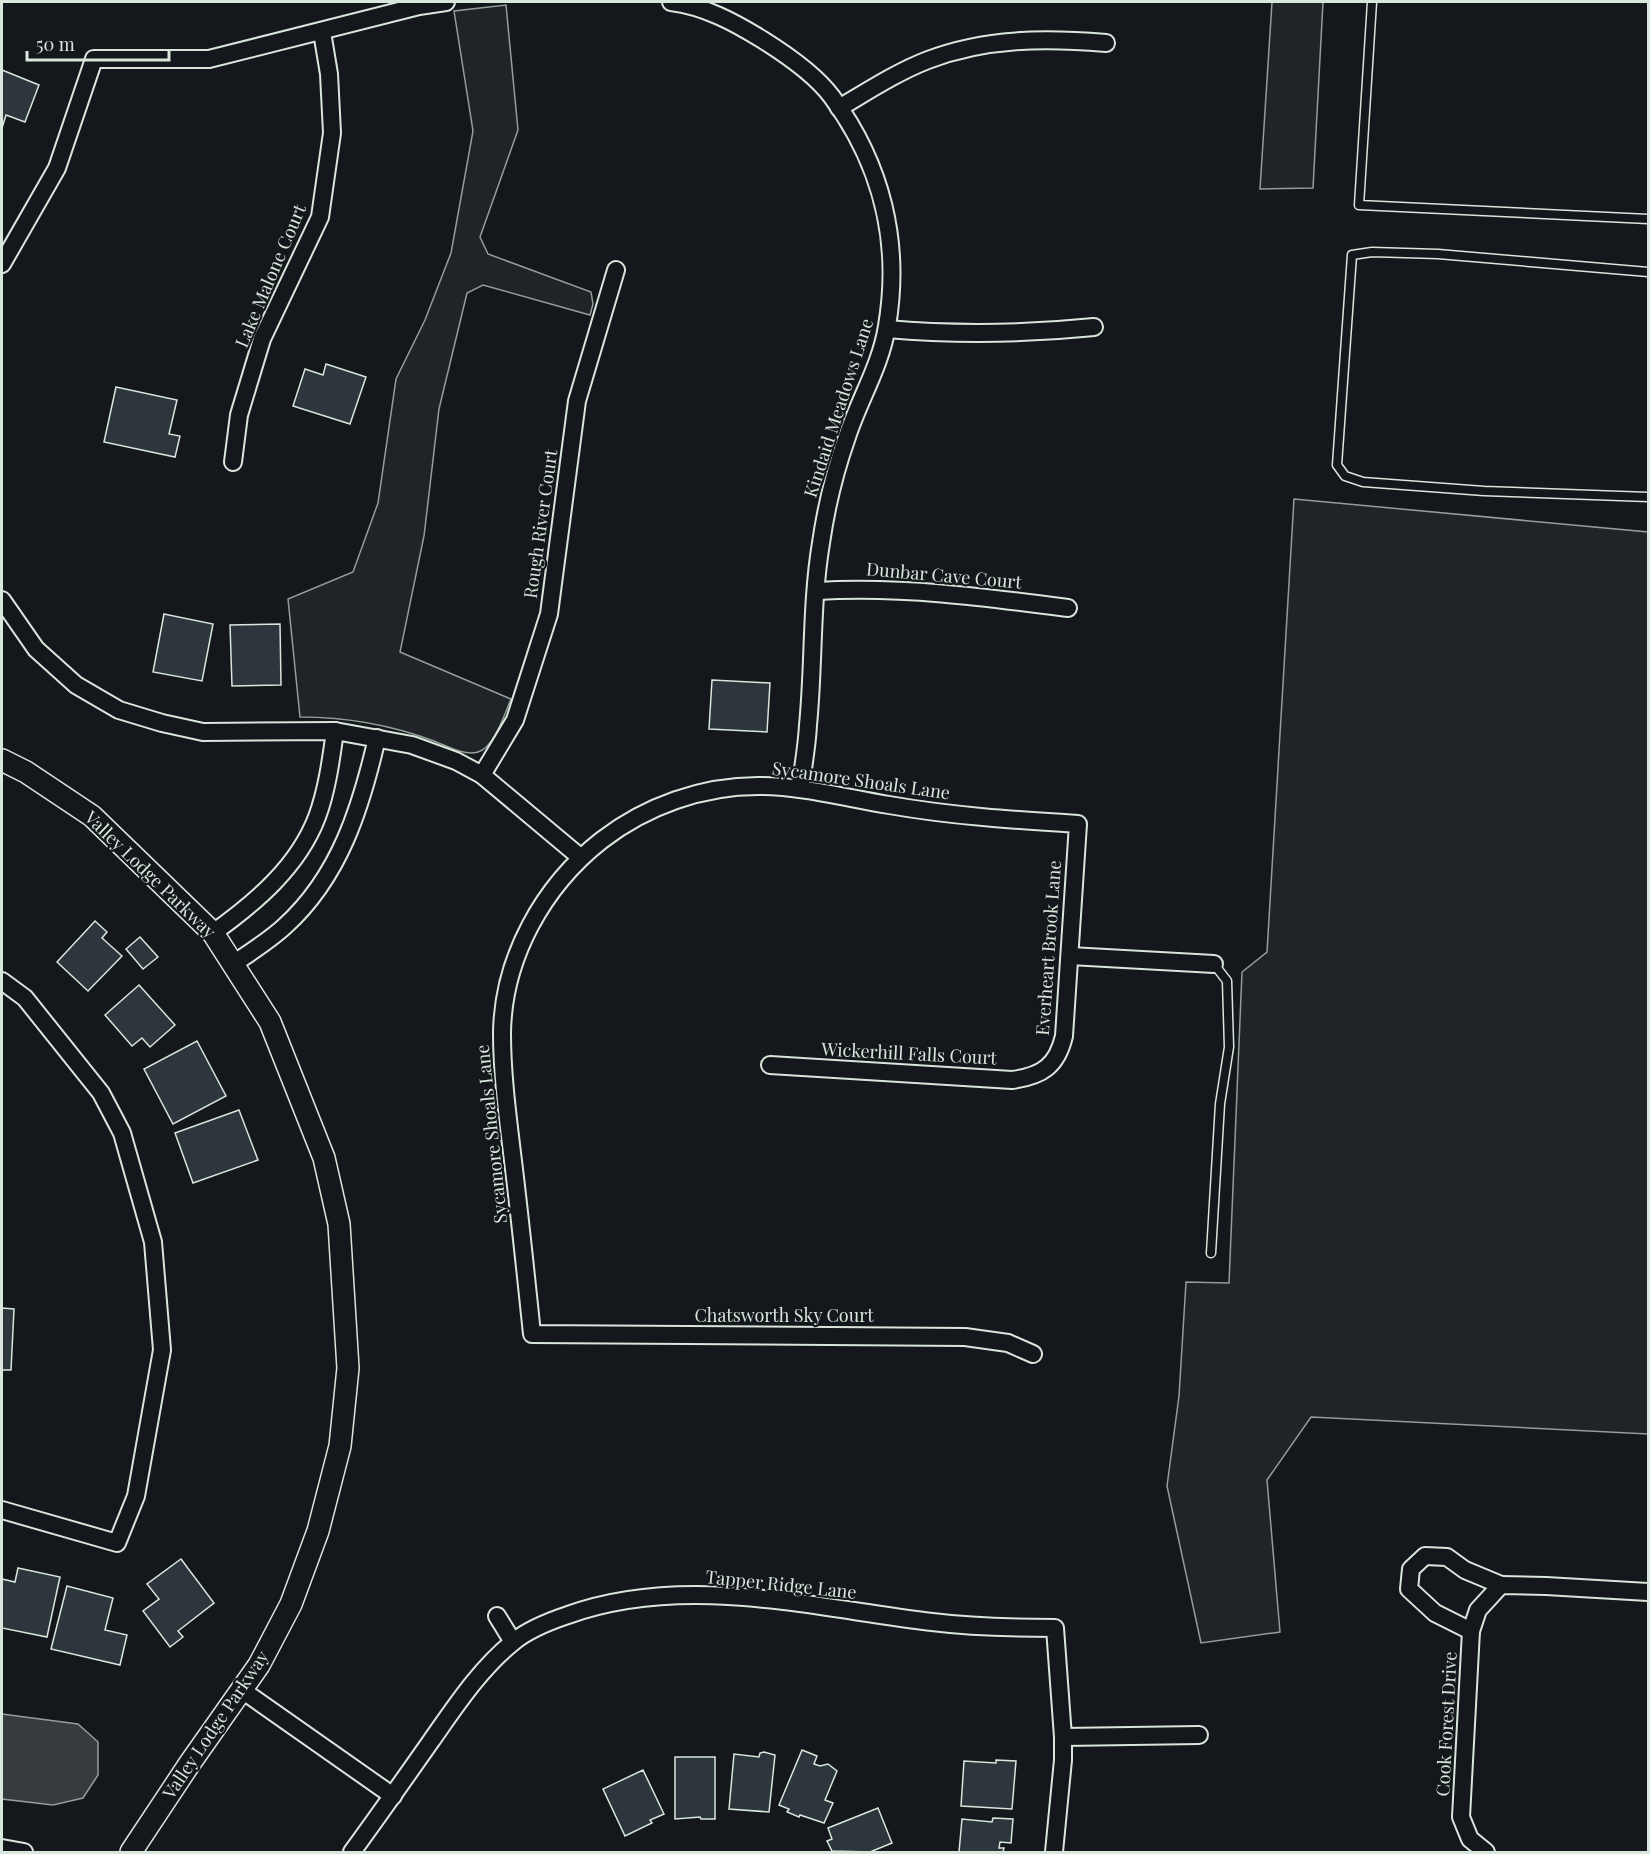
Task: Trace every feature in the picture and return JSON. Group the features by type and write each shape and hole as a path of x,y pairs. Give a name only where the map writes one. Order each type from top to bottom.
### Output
{"street":[{"path":"2,264 57,168 94,59 209,59 419,6 446,2"},
{"name":"Kindaid Meadows Lane","path":"671,2 689,4 739,25 793,59 832,96 865,150 883,201 892,243 893,284 887,329 847,436 832,489 821,544 808,725 800,789"},
{"name":"Lake Malone Court","path":"233,462 239,415 262,339 320,217 332,133 329,74 322,32"},
{"path":"839,108 882,82 927,60 972,46 1026,39 1106,43"},
{"name":"Rough River Court","path":"482,775 515,720 549,614 577,401 616,270"},
{"path":"887,329 976,334 1050,332 1094,327"},
{"name":"Dunbar Cave Court","path":"817,591 891,590 983,597 1068,608"},
{"path":"2,600 36,649 76,685 119,710 203,732 335,731 412,745 456,761 482,775 580,857"},
{"path":"213,933 242,913 263,894 301,849 316,818 328,778 335,731"},
{"path":"233,964 284,927 304,908 324,880 341,852 356,819 376,738"},
{"name":"Valley Lodge Parkway","path":"2,760 26,772 92,816 213,933 270,1022 324,1158 339,1224 348,1368 340,1446 318,1531 291,1604 259,1665 131,1852"},
{"name":"Sycamore Shoals Lane","path":"532,1334 505,1090 502,1033 505,999 513,966 539,908 580,857 625,822 683,797 722,789 758,786 800,789 932,812 989,819 1078,824"},
{"name":"Everheart Brook Lane","path":"1045,1070 1061,1049 1065,1036 1078,824"},
{"path":"1070,956 1214,964"},
{"path":"2,981 25,998 101,1093 122,1133 153,1242 162,1350 136,1496 117,1543 2,1510"},
{"name":"Wickerhill Falls Court","path":"770,1065 1012,1080 1028,1078 1045,1070"},
{"name":"Chatsworth Sky Court","path":"532,1334 966,1337 1008,1343 1033,1354"},
{"path":"1471,1631 1436,1613 1409,1589 1411,1569 1425,1556 1447,1557 1465,1570 1501,1585 1648,1592"},
{"name":"Cook Forest Drive","path":"1486,1852 1470,1839 1461,1817 1471,1631 1479,1610 1501,1585"},
{"name":"Tapper Ridge Lane","path":"352,1852 456,1705 487,1668 513,1642 550,1621 595,1605 633,1598 725,1597 776,1601 975,1626 1055,1628 1064,1737"},
{"path":"497,1616 513,1642"},
{"path":"242,1690 393,1796"},
{"path":"1054,1852 1064,1737 1199,1735"},
{"path":"2,1848 24,1852"}],"lane":[{"path":"1372,2 1359,205 1648,219"},
{"path":"1648,272 1438,254 1372,252 1352,255 1337,465 1345,476 1363,482 1484,491 1648,497"},
{"path":"1211,1253 1220,1104 1229,1047 1227,981 1214,964"}],"shaded area":[{"path":"1272,2 1323,2 1313,188 1260,189"},
{"path":"506,5 518,130 480,237 488,254 591,292 593,304 590,315 483,285 467,293 439,409 424,536 400,652 511,699 489,744 478,752 467,753 385,726 335,718 300,717 288,599 353,572 378,503 396,379 425,320 451,253 473,131 454,11"},
{"path":"1294,499 1648,532 1648,1434 1311,1417 1267,1480 1280,1632 1201,1643 1167,1486 1179,1396 1186,1282 1229,1283 1242,972 1267,952"},
{"path":"2,1714 78,1724 98,1742 98,1775 83,1798 53,1805 2,1799"}],"building":[{"path":"2,70 39,85 25,122 6,115 2,128"},
{"path":"326,364 366,377 350,424 293,406 305,369 323,375"},
{"path":"116,387 177,400 169,434 180,436 175,457 104,442"},
{"path":"164,614 213,624 202,681 153,672"},
{"path":"280,624 281,685 232,686 230,625"},
{"path":"712,680 770,683 767,732 709,729"},
{"path":"95,921 107,932 102,938 122,956 88,991 57,962"},
{"path":"140,937 158,957 143,969 126,949"},
{"path":"139,985 175,1025 150,1047 142,1038 132,1046 105,1015"},
{"path":"197,1041 226,1096 173,1124 144,1069"},
{"path":"239,1110 258,1160 193,1183 175,1133"},
{"path":"2,1308 14,1309 11,1370 2,1370"},
{"path":"181,1559 214,1603 178,1631 183,1637 170,1647 143,1611 159,1599 147,1584"},
{"path":"18,1568 60,1577 47,1637 2,1628 2,1579 15,1582"},
{"path":"67,1586 113,1598 105,1630 127,1635 120,1665 51,1649"},
{"path":"802,1750 817,1756 814,1764 820,1766 828,1764 837,1771 825,1800 833,1803 824,1823 800,1815 799,1817 787,1812 789,1809 779,1805"},
{"path":"760,1753 775,1755 769,1812 729,1809 734,1754 759,1757"},
{"path":"675,1757 715,1757 715,1819 701,1819 700,1817 675,1819"},
{"path":"996,1760 1016,1761 1012,1809 961,1806 964,1761 996,1763"},
{"path":"643,1770 664,1814 650,1820 652,1823 625,1836 603,1789"},
{"path":"878,1808 892,1843 870,1852 832,1851 827,1841 832,1839 828,1828"},
{"path":"993,1818 1013,1819 1011,1843 1000,1842 999,1848 1004,1848 1003,1852 959,1852 962,1819 992,1822"}]}
